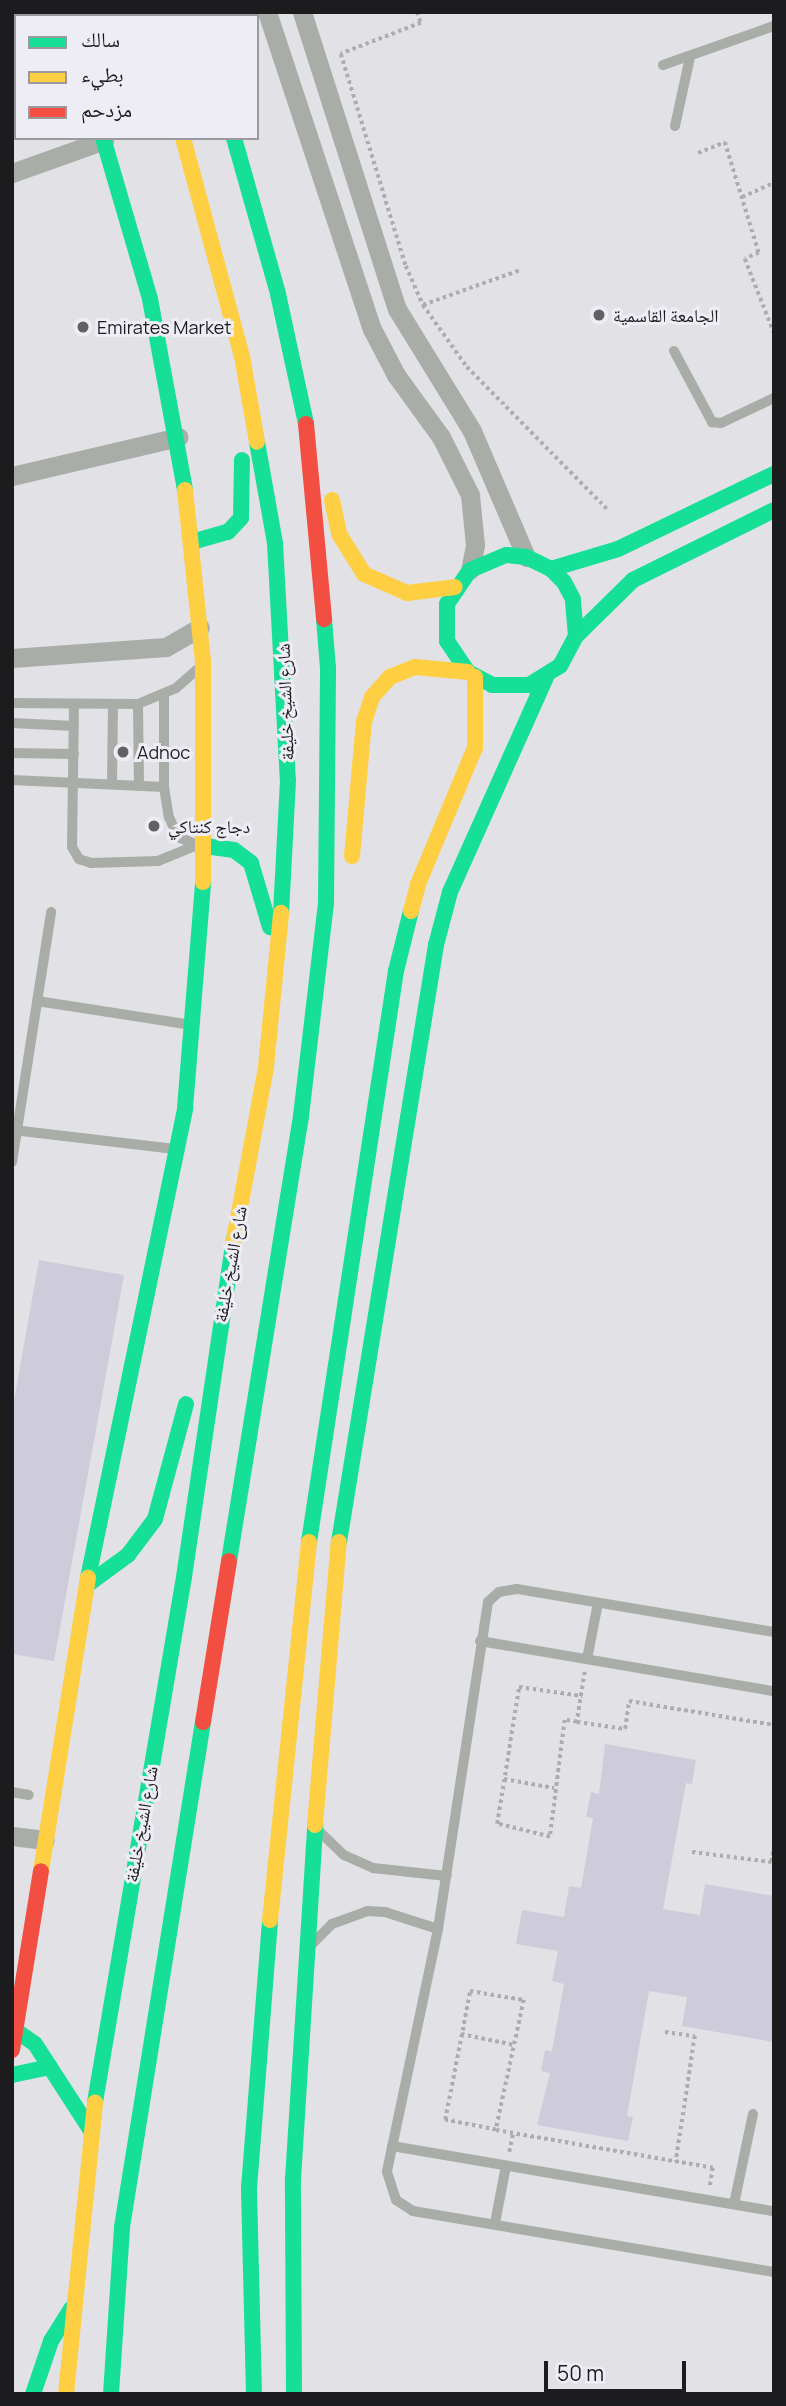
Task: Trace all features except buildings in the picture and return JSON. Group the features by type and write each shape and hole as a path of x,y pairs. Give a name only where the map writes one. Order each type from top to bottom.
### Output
{"main road":[{"path":"12,2050 17,1965 45,1840 87,1585 177,1149 195,1026 203,661 192,542 178,437 150,299 104,140"},
{"name":"شارع الشيخ خليفة","path":"66,2394 71,2309 90,2129 184,1577 218,1331 266,1067 278,965 287,827 284,669 275,543 227,293 184,140"},
{"path":"111,2394 122,2227 318,992 329,846 330,740 324,596 307,427 278,294 235,140"},
{"path":"192,542 228,532 241,518 242,446 251,411"},
{"path":"307,427 326,471 339,534 364,573 407,593 454,587"},
{"path":"551,569 603,556 774,474"},
{"path":"294,2394 293,2179 314,1826 338,1550 436,945 450,892 546,677 565,659 576,636 633,580 774,510"},
{"path":"254,2394 248,2215 276,1843 316,1482 396,971 418,884 475,748 471,674 456,658 446,632 447,604 454,587 470,570 506,555 526,557 551,569 573,599 576,636"},
{"path":"351,867 364,722 372,697 390,677 415,667 471,674 510,688 546,677"},
{"path":"201,845 234,850 257,872 278,965"},
{"path":"318,992 339,938"},
{"path":"198,1361 218,1331"},
{"path":"87,1585 128,1555 155,1519 170,1476 191,1381"},
{"path":"316,1482 325,1476 334,1485 338,1550"},
{"path":"15,2030 35,2044 90,2129"},
{"path":"259,2066 271,2176 293,2179"},
{"path":"12,2075 50,2067"},
{"path":"33,2394 43,2358 71,2309"}],"street":[{"path":"267,12 372,329 396,375 441,437 470,495 475,545 470,570"},
{"path":"302,12 397,309 472,431 526,557"},
{"path":"12,173 101,140"},
{"path":"12,476 178,437"},
{"path":"12,658 166,647 200,627"},
{"path":"12,1836 45,1840"}],"lane":[{"path":"663,65 774,26"},
{"path":"675,126 690,57"},
{"path":"674,351 712,422 721,424 774,398"},
{"path":"12,703 138,704 164,695 186,681 203,661"},
{"path":"164,695 163,787 173,831 184,842 201,845"},
{"path":"138,704 139,786"},
{"path":"74,705 72,847 85,862 158,861 201,845"},
{"path":"112,784 113,705"},
{"path":"12,723 74,726"},
{"path":"12,753 74,754"},
{"path":"12,780 163,787"},
{"path":"12,1162 51,912"},
{"path":"37,1001 195,1026"},
{"path":"15,1130 177,1149"},
{"path":"774,1633 508,1589 488,1602 480,1641 439,1929 392,2146 387,2182 404,2207 774,2272"},
{"path":"587,1659 598,1603"},
{"path":"480,1641 774,1691"},
{"path":"12,1792 29,1795"},
{"path":"314,1826 344,1855 365,1865 390,1873 447,1876"},
{"path":"305,1952 332,1924 367,1911 385,1912 439,1929"},
{"path":"734,2204 752,2113"},
{"path":"392,2146 774,2211"},
{"path":"495,2223 506,2166"}],"path":[{"path":"417,12 421,23 341,54 397,241 423,304 467,367 607,509"},
{"path":"698,153 725,142 759,253 745,259 774,333"},
{"path":"742,197 774,183"},
{"path":"423,304 520,270"},
{"path":"577,1722 587,1659"},
{"path":"582,1696 519,1687 498,1824 550,1837 565,1720 625,1729 629,1701 774,1725"},
{"path":"504,1779 555,1788"},
{"path":"692,1852 771,1861 774,1846"},
{"path":"496,2130 524,2000 470,1991 445,2120 496,2130 713,2168 709,2200"},
{"path":"665,2032 695,2036 676,2162"},
{"path":"461,2034 514,2045"},
{"path":"506,2166 513,2133"}],"traffic: fast":[{"path":"104,140 150,299 185,490"},
{"path":"235,140 278,294 306,424"},
{"path":"257,442 275,543 288,780 281,913"},
{"path":"192,542 228,532 241,518 242,460"},
{"path":"551,569 618,549 774,474"},
{"path":"576,636 573,599 564,582 551,569 526,557 506,555 470,570 447,604 447,641 468,672 492,685 529,685 560,666 576,636 633,580 774,510"},
{"path":"229,1561 301,1116 326,902 328,668 324,619"},
{"path":"339,1542 436,945 450,892 546,677"},
{"path":"205,846 234,850 251,863 270,927"},
{"path":"88,1578 185,1108 203,882"},
{"path":"309,1542 396,971 411,911"},
{"path":"95,2102 184,1577 234,1240"},
{"path":"87,1585 128,1555 155,1519 186,1404"},
{"path":"111,2394 122,2227 203,1722"},
{"path":"294,2394 293,2179 315,1825"},
{"path":"254,2394 249,2188 270,1920"},
{"path":"15,2030 35,2044 90,2129"},
{"path":"12,2075 50,2067"},
{"path":"33,2394 51,2341 71,2309"}],"traffic: slow":[{"path":"184,140 242,356 257,442"},
{"path":"185,490 203,661 203,882"},
{"path":"332,500 339,534 364,574 407,593 455,587"},
{"path":"352,856 364,722 372,697 390,677 415,667 468,672"},
{"path":"411,911 418,884 475,748 475,677"},
{"path":"234,1240 266,1067 281,913"},
{"path":"270,1920 309,1542"},
{"path":"315,1825 339,1542"},
{"path":"41,1871 88,1578"},
{"path":"66,2394 95,2102"}],"traffic: jam":[{"path":"306,424 324,619"},
{"path":"203,1722 229,1561"},
{"path":"12,2050 41,1871"}],"place":[{"name":"الجامعة القاسمية","path":"599,315"},
{"name":"Emirates Market","path":"83,327"},
{"name":"Adnoc","path":"123,752"},
{"name":"دجاج كنتاكي","path":"154,826"}]}
